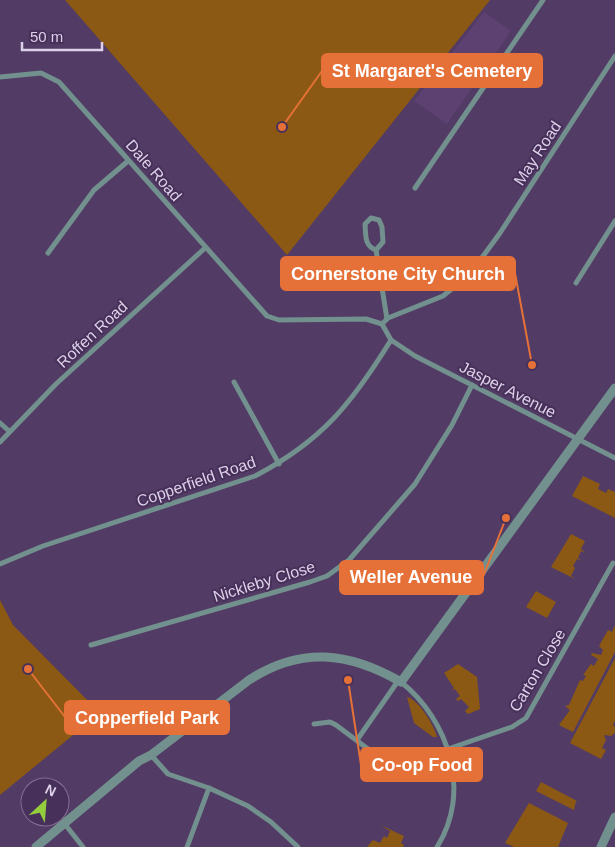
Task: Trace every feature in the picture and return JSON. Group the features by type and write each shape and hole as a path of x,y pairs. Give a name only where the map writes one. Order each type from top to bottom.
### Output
{"street":[{"path":"414,188 543,0"},
{"name":"May Road","path":"387,319 443,296 463,281 479,262 615,56"},
{"name":"Dale Road","path":"0,77 38,72 56,80 262,312 273,319 366,319 382,324"},
{"path":"48,252 94,190 128,161"},
{"path":"371,218 378,220 382,227 383,242 376,250 370,247 366,240 365,224 371,218"},
{"path":"576,283 615,221"},
{"name":"Roffen Road","path":"0,442 9,431 28,416 52,388 205,248"},
{"path":"376,250 387,319 382,324 391,340"},
{"name":"Jasper Avenue","path":"391,340 403,350 615,458"},
{"name":"Copperfield Road","path":"0,564 43,546 255,476 278,464 305,446 343,410 391,340"},
{"path":"234,382 278,464"},
{"name":"Nickleby Close","path":"92,645 327,576 349,560 415,484 452,425 472,385"},
{"path":"356,740 615,388"},
{"path":"0,423 9,431"},
{"name":"Carton Close","path":"448,749 512,727 526,718 613,563"},
{"path":"70,818 139,761 151,756 249,680 284,662 323,656 339,657 373,667 400,682 417,696 433,716 448,749 453,782 453,802 445,832 437,847"},
{"path":"314,724 333,723 384,761 389,775"},
{"path":"151,756 168,774 209,788 256,811 298,847"},
{"path":"187,847 209,788"},
{"path":"601,847 615,817"},
{"path":"36,847 59,827"},
{"path":"67,827 82,847"}],"shaded area":[{"path":"65,0 490,0 287,255"},
{"path":"484,12 511,31 447,124 414,101"},
{"path":"583,476 600,484 598,489 606,493 608,489 615,492 615,518 572,496"},
{"path":"571,534 585,541 581,549 586,553 581,551 578,558 582,561 577,559 573,566 575,568 571,576 575,579 551,567"},
{"path":"536,591 556,602 547,618 526,607"},
{"path":"0,600 13,625 100,713 0,795"},
{"path":"615,625 615,652 573,732 559,725 570,710 565,706 569,705 580,680 583,681 586,676 583,675 591,664 594,666 598,659 591,655 592,653 601,655 603,650 599,646 608,630 612,632"},
{"path":"615,658 615,721 613,725 615,733 611,736 604,735 606,740 602,748 606,750 601,759 570,743"},
{"path":"458,664 477,677 480,709 468,714 465,711 469,707 461,699 458,701 456,699 460,696 455,689 451,691 454,688 444,673"},
{"path":"407,697 416,702 425,713 437,737 433,737 414,723"},
{"path":"541,782 579,802 576,801 574,810 536,791"},
{"path":"529,803 568,823 558,847 514,847 505,843"},
{"path":"380,825 404,836 401,843 404,845 403,847 367,847 373,840 380,843 384,836 387,838 390,831"}],"place":[{"name":"St Margaret's Cemetery","path":"282,127"},
{"name":"Cornerstone City Church","path":"532,365"},
{"name":"Weller Avenue","path":"506,518"},
{"name":"Copperfield Park","path":"28,669"},
{"name":"Co-op Food","path":"348,680"}]}
